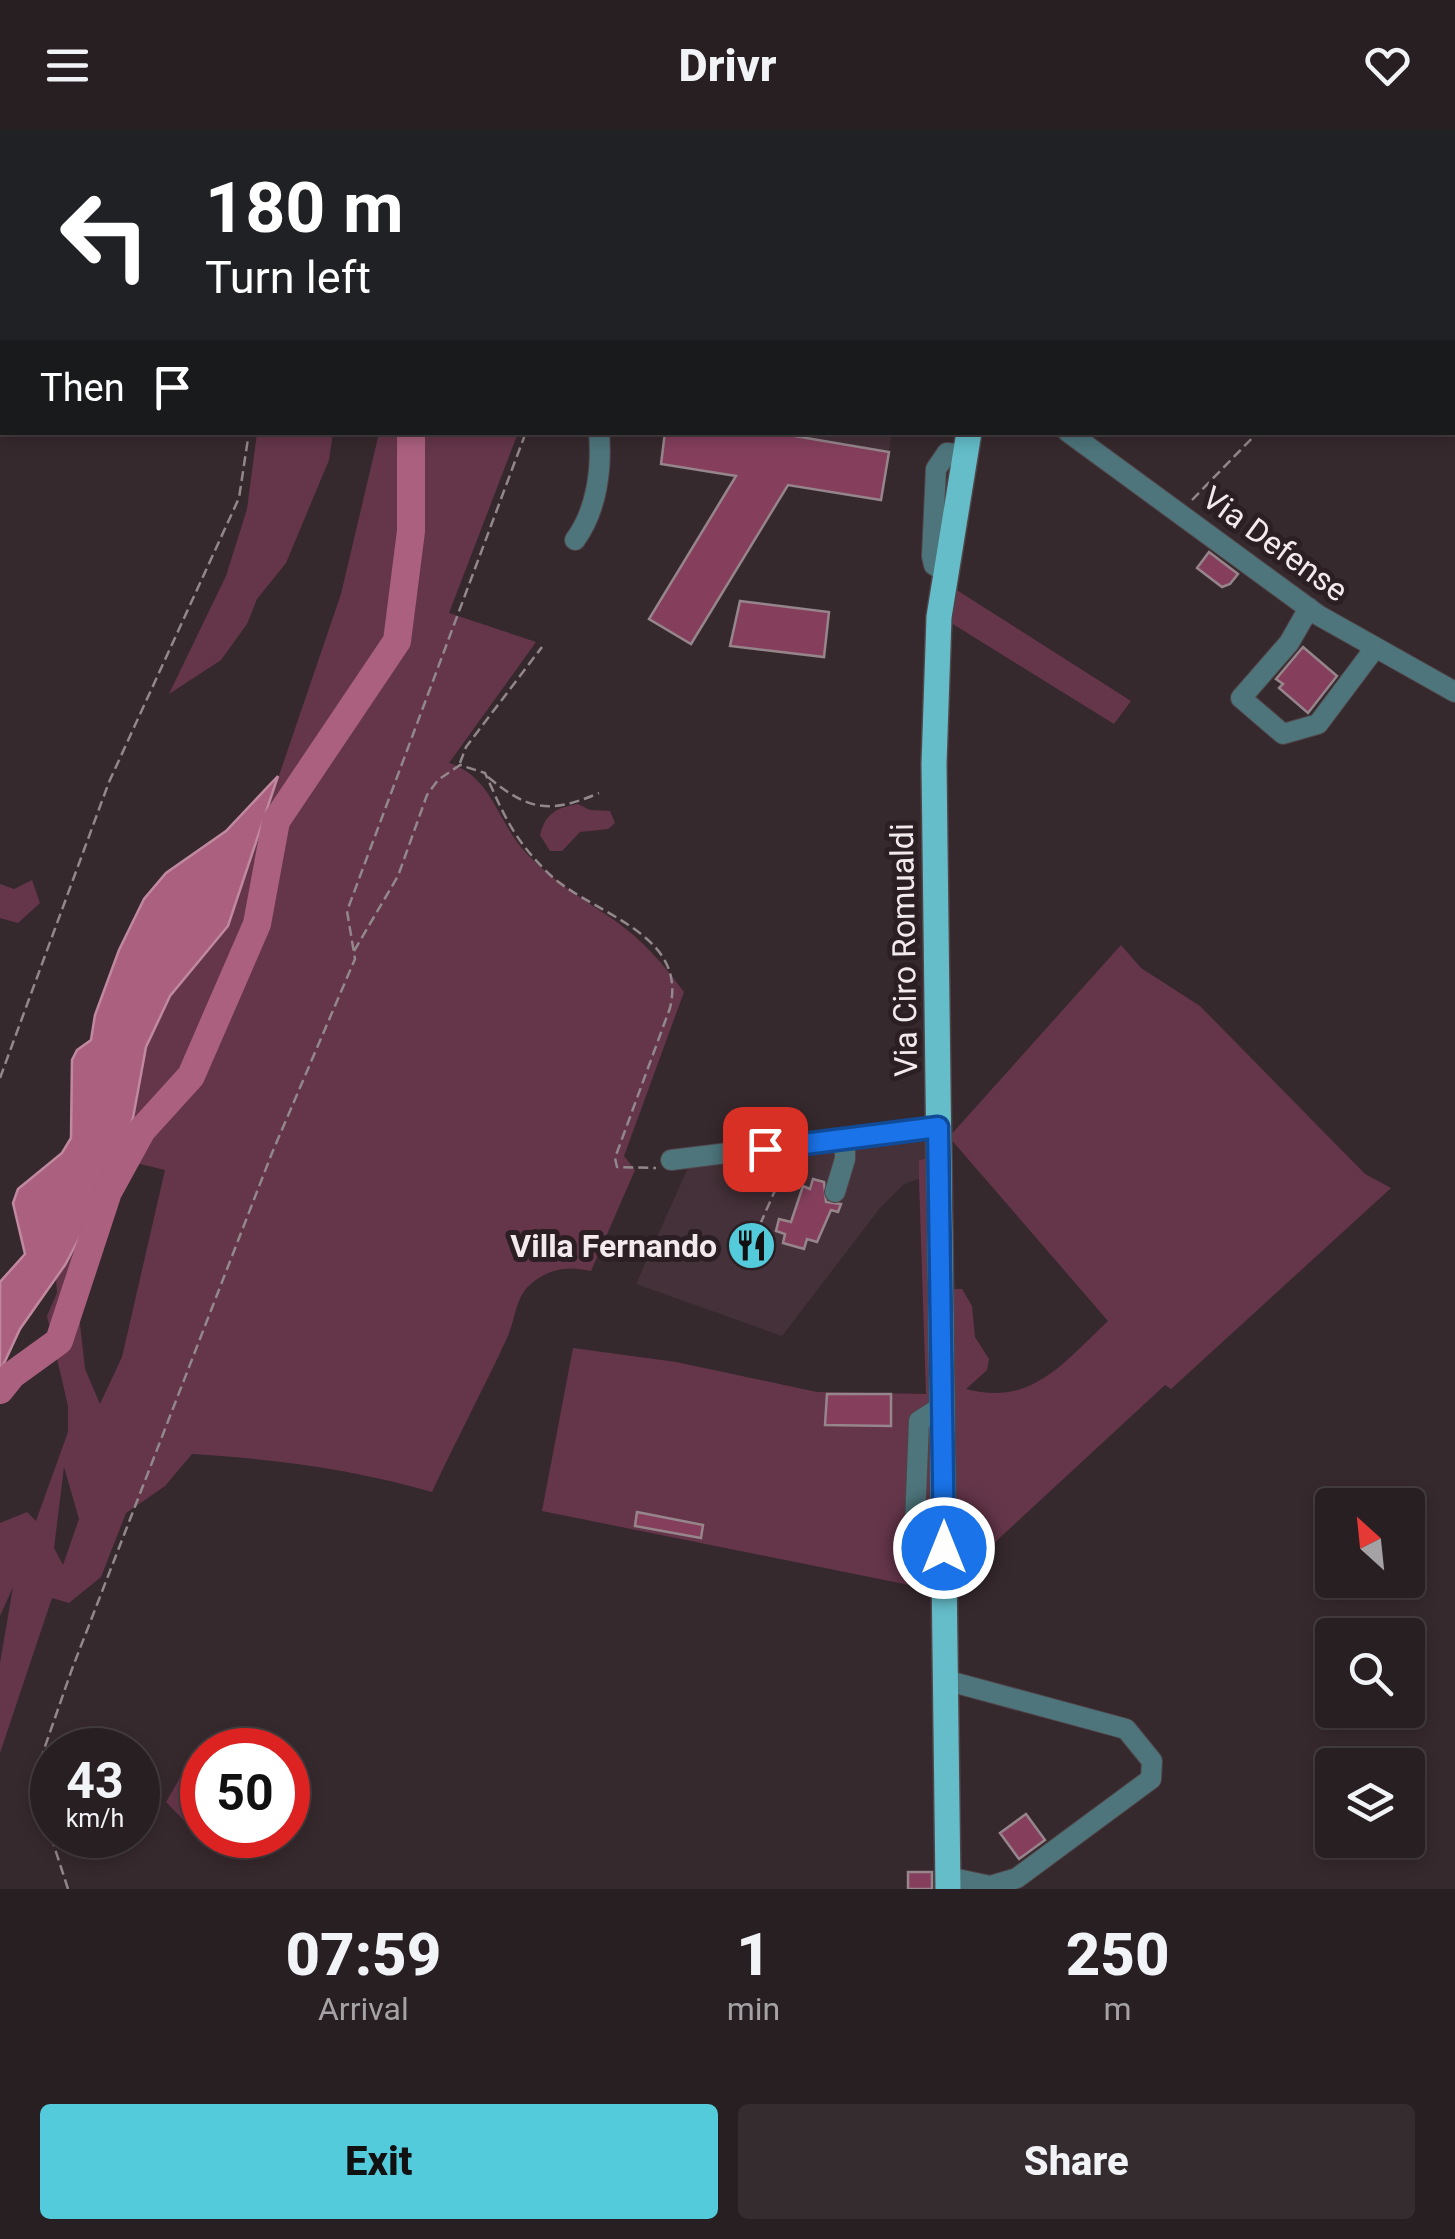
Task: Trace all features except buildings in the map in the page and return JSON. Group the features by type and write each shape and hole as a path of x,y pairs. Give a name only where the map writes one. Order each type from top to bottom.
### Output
{"main road":[{"name":"Via Ciro Romualdi","path":"948,1883 934,764 940,617 956,443"}],"street":[{"path":"575,540 590,521 600,463 599,435"},
{"name":"Via Defense","path":"1072,435 1309,608 1455,692"},
{"path":"1309,608 1290,643 1241,698 1283,734 1318,724 1375,648"},
{"path":"671,1160 938,1127"},
{"path":"835,1192 845,1159 845,1140"},
{"path":"945,1680 1126,1729 1152,1761 1151,1779 1017,1878 990,1886 948,1883"}],"path":[{"path":"0,1078 110,782 239,498 249,435"},
{"path":"68,1889 33,1781 79,1650 272,1152 355,959 348,911 525,435"},
{"path":"1180,512 1255,435"},
{"path":"460,765 466,746 542,647"},
{"path":"354,952 386,901 427,795 438,780 460,765 471,765 531,807 572,804 599,793"},
{"path":"487,776 510,832 548,873 628,925 669,963 675,985 670,1008 615,1158 617,1167 655,1169 671,1160"},
{"path":"754,1238 778,1186 799,1188 796,1146"}],"shaded area":[{"path":"257,435 333,435 329,460 286,563 257,599 247,624 221,660 169,694 226,576 247,509"},
{"path":"379,435 517,435 449,613 536,642 449,763 475,778 517,842 537,864 634,935 684,992 624,1156 635,1170 591,1271 553,1271 522,1294 507,1338 432,1492 313,1466 192,1454 165,1486 126,1513 101,1577 69,1603 52,1598 0,1753 0,1663 13,1587 0,1616 0,1523 27,1512 36,1521 68,1432 68,1406 47,1316 57,1293 56,1278 72,1252 85,1369 100,1404 122,1357 165,1170 119,1159 133,1118 146,1047 170,996 228,925 341,594","holes":["64,1467 79,1519 63,1565 54,1548"]},
{"path":"783,435 892,435 889,452"},
{"path":"955,589 1131,701 1114,724 948,621"},
{"path":"278,776 228,926 170,996 146,1047 133,1118 112,1176 65,1265 20,1329 0,1372 0,1282 25,1254 13,1203 18,1189 62,1153 71,1138 72,1060 77,1050 91,1040 95,1015 119,950 144,899 166,873 226,831"},
{"path":"578,804 590,810 610,811 615,823 608,829 580,832 562,851 550,851 540,835 546,821 558,810"},
{"path":"32,880 40,903 18,923 0,918 0,884 14,889"},
{"path":"1121,945 1141,968 1200,1006 1365,1174 1391,1188 1171,1389 1165,1385 952,1582 950,1289 962,1289 972,1306 975,1337 989,1359 987,1370 966,1389 1010,1392 1028,1386 1061,1365 1108,1321 949,1137"},
{"name":"Villa Fernando","path":"928,1121 928,1158 919,1160 919,1179 904,1184 880,1208 782,1336 636,1284 691,1161"},
{"path":"928,1158 934,1590 542,1511 573,1348 676,1362 817,1392 926,1394 919,1160"},
{"path":"180,1778 180,1817 166,1802"}],"waterway":[{"path":"0,1390 12,1375 59,1341 108,1192 142,1130 191,1076 257,924 276,821 397,641 411,531 411,435"}],"place":[{"name":"Villa Fernando","path":"752,1246"}],"route":[{"path":"765,1149 938,1127 944,1548"}]}
